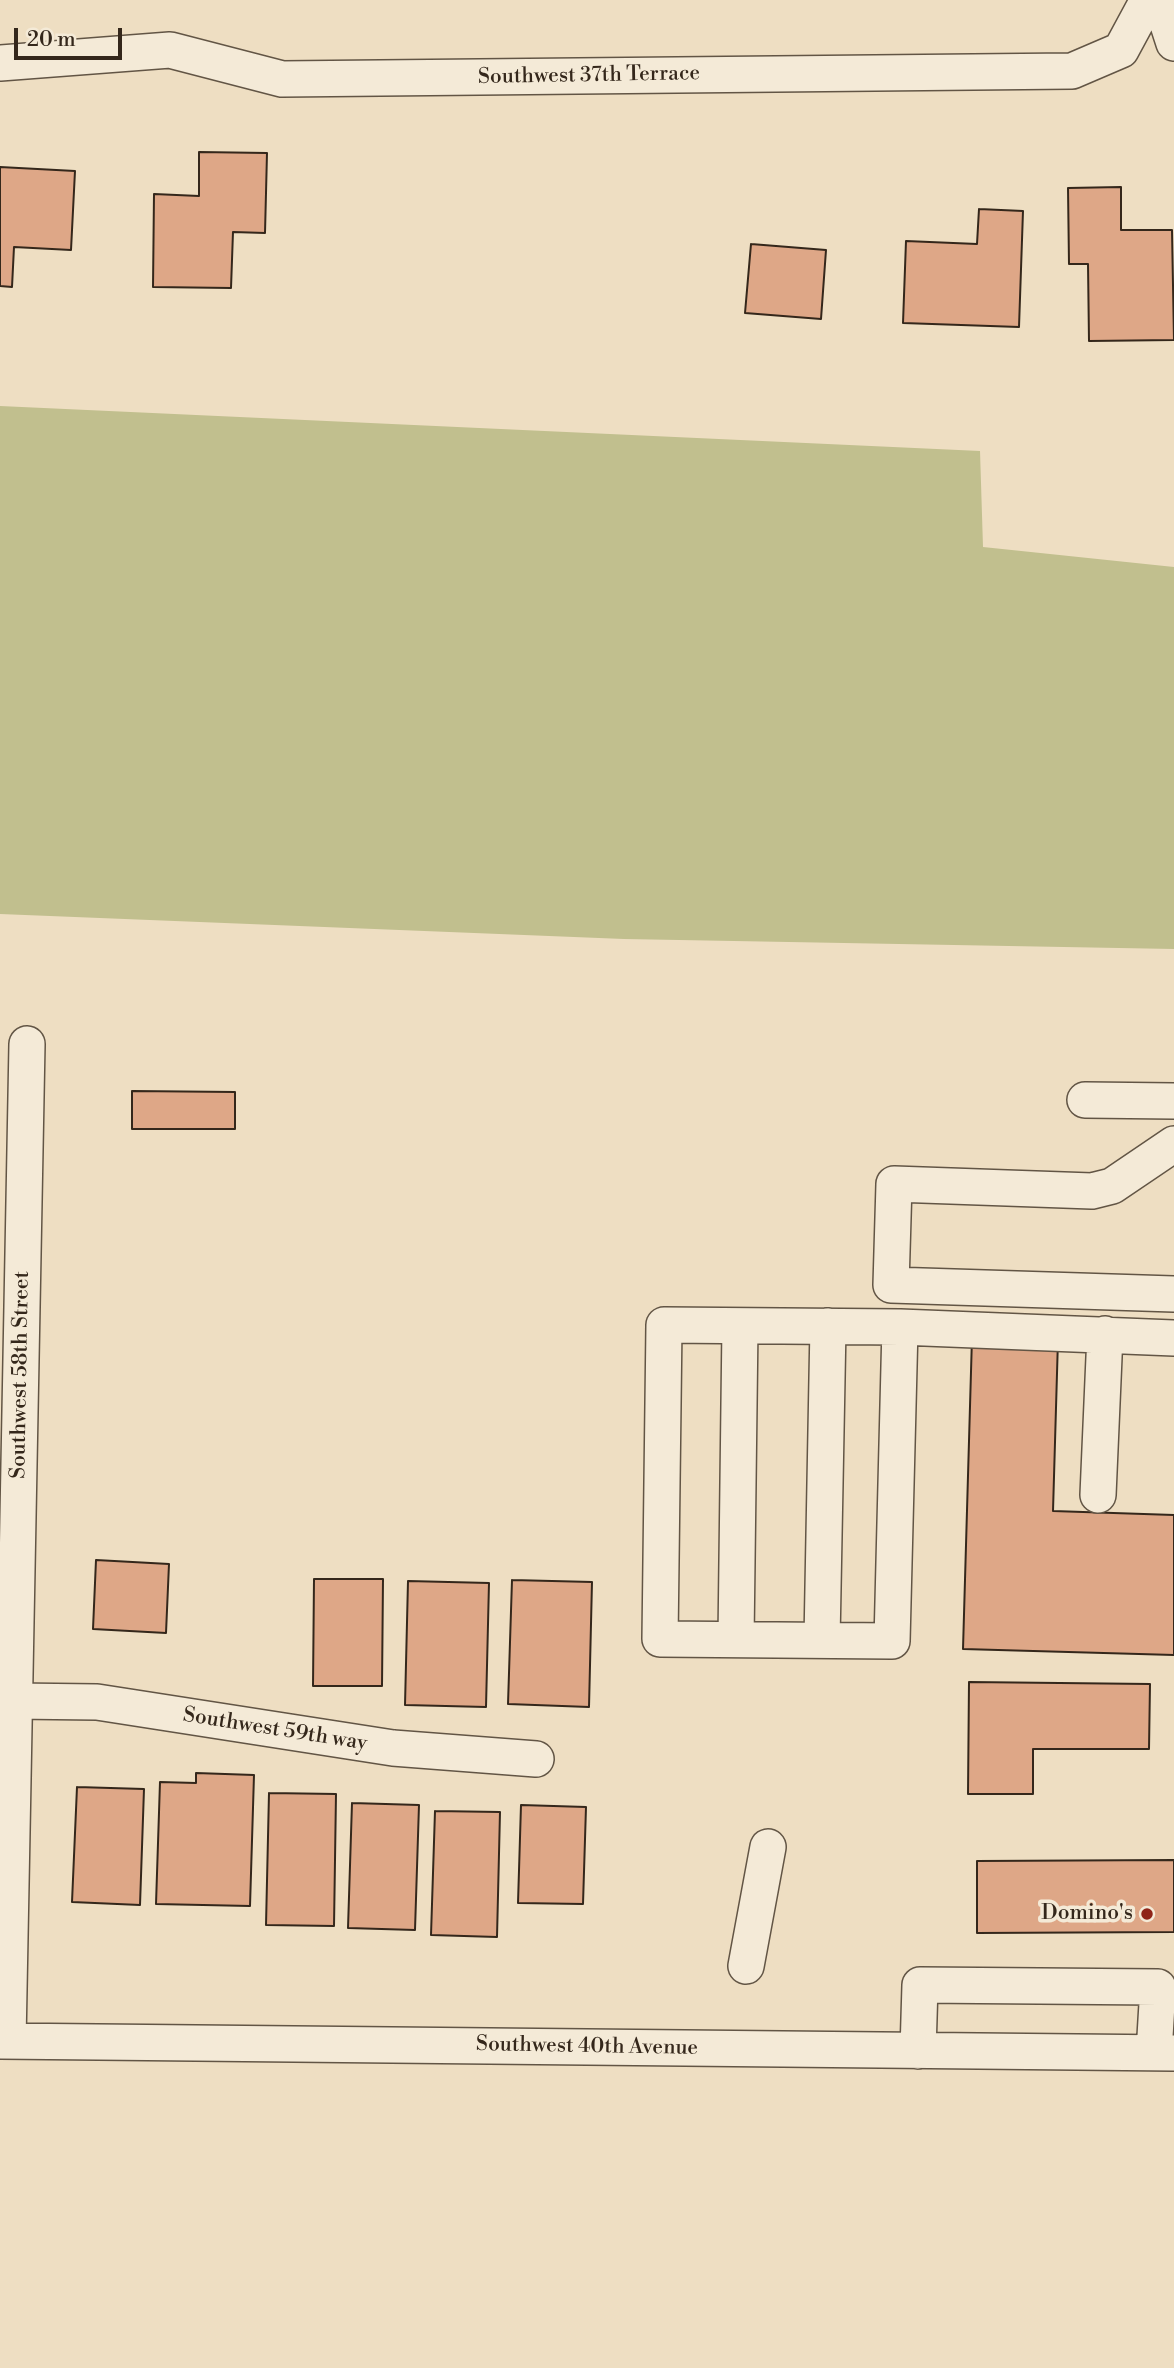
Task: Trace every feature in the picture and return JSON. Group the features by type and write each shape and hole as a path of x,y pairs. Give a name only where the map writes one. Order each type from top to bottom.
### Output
{"street":[{"name":"Southwest 37th Terrace","path":"0,63 170,50 282,79 1072,71 1121,50 1148,0"},
{"path":"1160,0 1174,43"},
{"name":"Southwest 58th Street","path":"4,2041 14,1700 27,1044"},
{"path":"1085,1100 1174,1101"},
{"path":"1174,1144 1112,1186 1093,1191 894,1184 891,1285 1174,1294"},
{"path":"900,1327 892,1641 660,1639 664,1325 900,1327 1174,1338"},
{"path":"736,1639 740,1326"},
{"path":"822,1640 828,1326"},
{"path":"1098,1495 1105,1334"},
{"name":"Southwest 59th way","path":"14,1700 97,1702 393,1748 536,1759"},
{"path":"746,1966 768,1847"},
{"path":"918,2051 920,1985 1158,1987 1164,2053"},
{"name":"Southwest 40th Avenue","path":"4,2041 1164,2053"}],"shaded area":[{"path":"0,406 980,451 983,547 1174,567 1174,949 624,939 0,914"}],"building":[{"path":"199,152 267,153 265,233 233,232 231,288 153,287 154,194 199,196"},
{"path":"0,167 75,171 71,250 14,247 12,287 0,286"},
{"path":"1121,187 1121,230 1172,230 1174,340 1089,341 1088,264 1069,264 1068,188"},
{"path":"979,209 1023,211 1019,327 903,323 906,241 977,244"},
{"path":"751,244 826,250 821,319 745,313"},
{"path":"132,1091 235,1092 235,1129 132,1129"},
{"path":"972,1337 1058,1339 1053,1511 1174,1515 1174,1655 963,1649"},
{"path":"96,1560 169,1564 166,1633 93,1629"},
{"path":"314,1579 383,1579 382,1686 313,1686"},
{"path":"512,1580 592,1582 589,1707 508,1704"},
{"path":"408,1581 489,1583 486,1707 405,1705"},
{"path":"969,1682 1150,1684 1149,1749 1033,1749 1033,1794 968,1794"},
{"path":"196,1773 254,1775 250,1906 156,1904 160,1782 196,1783"},
{"path":"77,1787 144,1789 140,1905 72,1902"},
{"path":"269,1793 336,1794 334,1926 266,1925"},
{"path":"352,1803 419,1805 415,1930 348,1928"},
{"path":"521,1805 586,1807 583,1904 518,1903"},
{"path":"435,1811 500,1812 497,1937 431,1935"},
{"path":"1174,1860 1174,1932 977,1933 977,1861"}],"place":[{"name":"Domino's","path":"1147,1914"}]}
